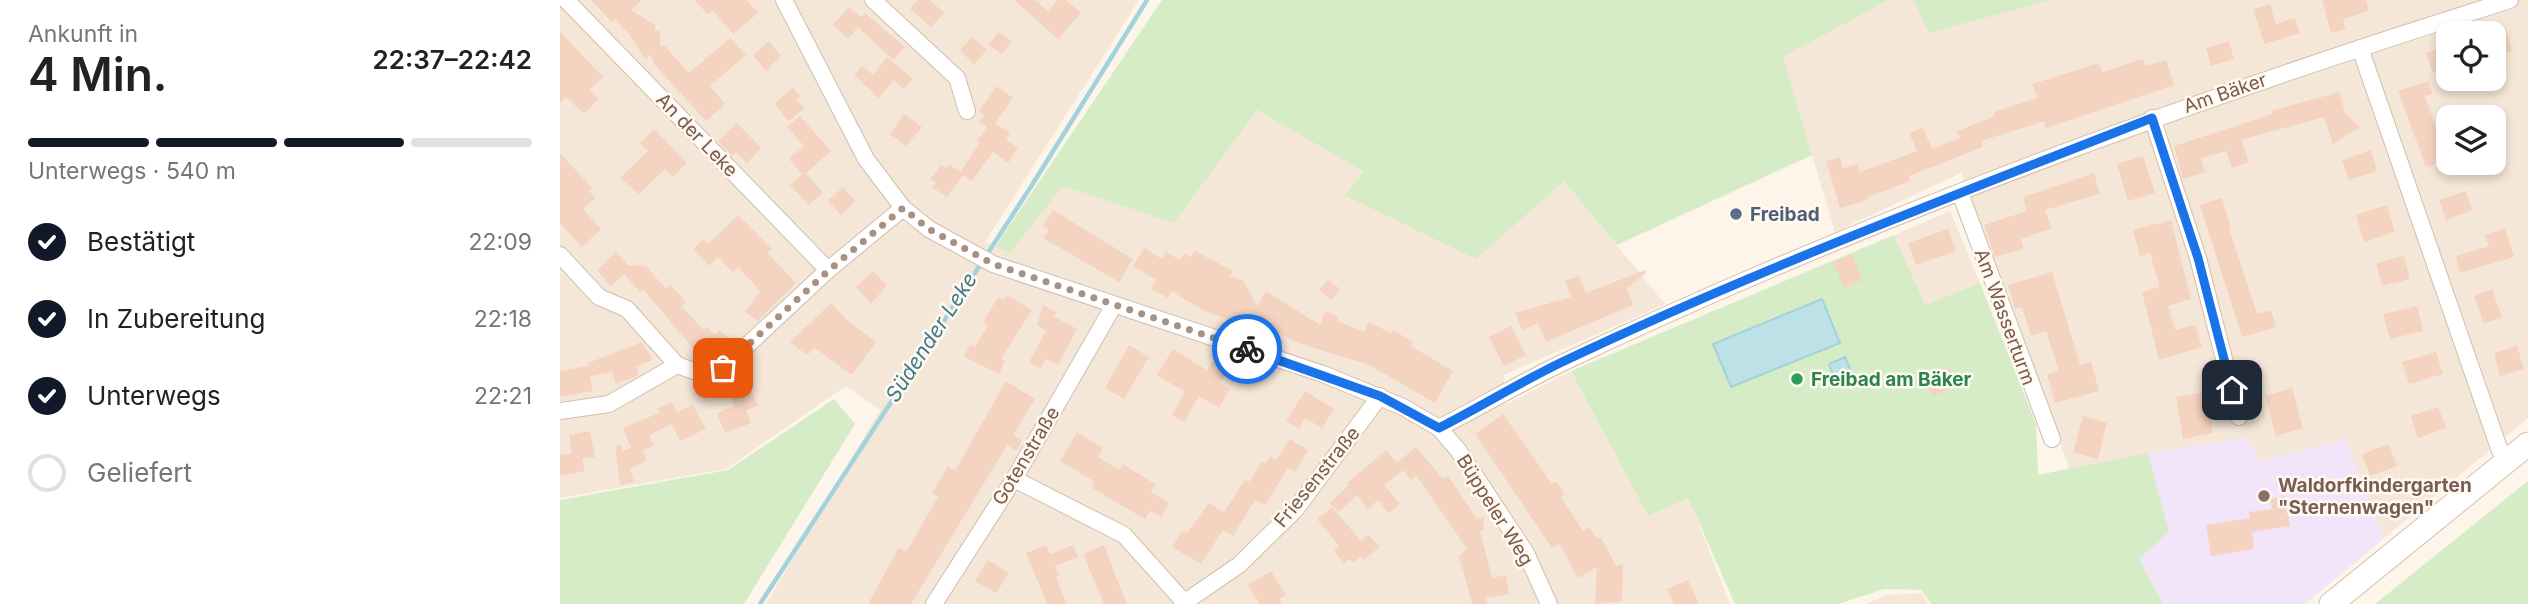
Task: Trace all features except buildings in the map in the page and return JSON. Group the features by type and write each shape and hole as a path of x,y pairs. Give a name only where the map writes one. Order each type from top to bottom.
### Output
{"main road":[{"path":"2331,604 2528,444"}],"street":[{"name":"An der Leke","path":"566,0 828,271"},
{"name":"Büppeler Weg","path":"784,0 866,159 903,208 929,229 996,265 1380,396 1439,428 1458,450 1526,553 1549,604"},
{"path":"873,0 957,78 967,111"},
{"name":"Am Bäker","path":"1439,428 1604,343 1960,193 2152,118 2510,0"},
{"path":"2360,48 2500,451 2507,461"},
{"path":"2152,118 2198,258 2239,417"},
{"name":"Am Wasserturm","path":"1960,193 2052,439"},
{"path":"560,255 599,297 627,309 677,365 702,374 723,368 828,271 903,208"},
{"name":"Gotenstraße","path":"934,604 1014,479 1114,305"},
{"path":"560,411 609,404 677,365"},
{"name":"Friesenstraße","path":"1185,603 1239,565 1296,509 1380,396"},
{"path":"1014,479 1124,535 1185,603"}],"shaded area":[{"path":"560,0 1139,0 985,242 1010,253 1063,186 1174,222 1257,110 1364,172 1344,194 1564,181 1665,304 1504,375 1505,405 1571,371 1648,516 1688,497 1730,604 766,604 880,410 846,386 726,469 560,498"},
{"path":"1889,0 1913,0 1929,33 2052,0 2528,0 2528,418 2305,604 2163,604 2139,558 2148,453 2070,470 1961,173 1835,232 1783,57"},
{"path":"1950,211 1980,283 1925,306 1894,235"},
{"name":"Waldorfkindergarten \"Sternenwagen\"","path":"2246,438 2260,461 2345,439 2384,537 2305,604 2163,604 2139,558 2169,531 2148,453"},
{"path":"1922,593 1928,604 1866,604 1887,595"}],"green space":[{"path":"1162,0 1889,0 1783,57 1812,155 1617,245 1564,181 1476,259 1344,195 1364,172 1257,110 1174,223 1063,186 1010,253 995,247"},
{"path":"1913,0 2052,0 1929,33"},
{"path":"1894,235 1925,305 1980,283 2036,424 2038,475 2148,453 2169,532 2139,559 2163,604 1931,604 1922,590 1884,589 1838,604 1735,604 1688,498 1648,516 1571,371"},
{"path":"834,399 855,424 744,604 560,604 560,500 728,470"},
{"path":"2528,481 2528,604 2375,604"}],"water":[{"path":"1822,299 1840,343 1731,387 1713,344"},
{"path":"1845,357 1854,379 1837,385 1829,364"}],"waterway":[{"name":"Südender Leke","path":"760,604 1032,185 1147,0"}],"way so far":[{"path":"723,368 748,348 828,271 903,208 929,229 993,264 1247,349"}],"place":[{"name":"Freibad","path":"1736,214"},
{"name":"Freibad am Bäker","path":"1797,379"},
{"name":"Waldorfkindergarten \"Sternenwagen\"","path":"2264,496"}],"route":[{"path":"1247,349 1380,396 1439,428 1559,364 1616,338 1839,242 2152,118 2198,258 2232,390"}]}
